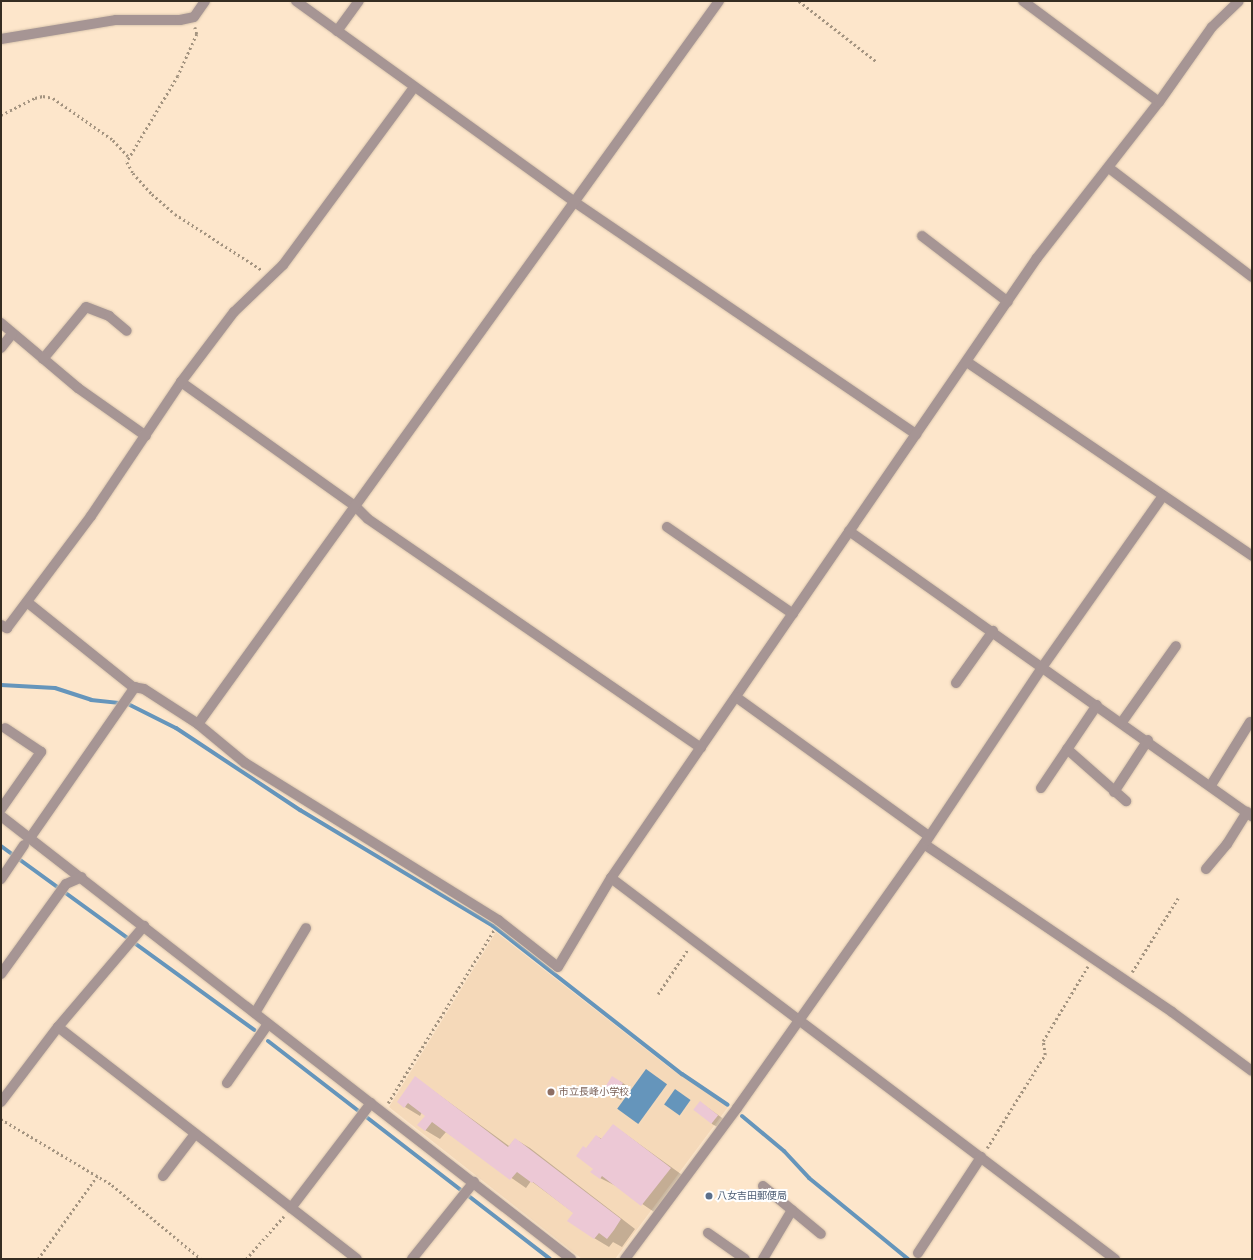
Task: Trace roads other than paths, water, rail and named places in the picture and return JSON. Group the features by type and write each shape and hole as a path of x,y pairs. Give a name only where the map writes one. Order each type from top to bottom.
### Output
{"street":[{"path":"1,39 116,20 157,21 191,18 205,1"},
{"path":"296,1 573,202 916,434"},
{"path":"337,31 359,1"},
{"path":"198,724 718,1"},
{"path":"1023,1 1160,102"},
{"path":"27,602 135,687 144,689 198,724 245,763 498,920 558,967 611,878 1037,258 1160,102 1212,27 1239,1"},
{"path":"1,625 7,628 27,602 146,436 181,382 234,312 283,265 414,86"},
{"path":"1109,168 1252,277"},
{"path":"922,236 1008,302"},
{"path":"43,359 86,307 96,309 109,316 127,331"},
{"path":"1,323 12,334 78,388 146,436"},
{"path":"1,348 12,334"},
{"path":"966,362 1252,556"},
{"path":"181,382 355,506 368,519 701,748"},
{"path":"625,1259 800,1020 927,840 1043,666 1163,496"},
{"path":"667,528 793,614"},
{"path":"849,531 1148,740 1249,814 1206,869"},
{"path":"956,684 993,631"},
{"path":"1122,722 1176,646"},
{"path":"1,879 135,687"},
{"path":"736,697 927,840 1092,959 1172,1012 1252,1070"},
{"path":"1041,788 1097,705"},
{"path":"1211,785 1250,722"},
{"path":"1,809 41,752 5,728"},
{"path":"1114,792 1148,740"},
{"path":"1067,749 1126,801"},
{"path":"1,816 27,841 82,877 268,1024 474,1182 571,1259"},
{"path":"1,974 66,884 82,877"},
{"path":"611,878 1115,1259"},
{"path":"1,1102 58,1027 144,926"},
{"path":"255,1013 306,928"},
{"path":"227,1083 268,1024"},
{"path":"58,1027 357,1259"},
{"path":"291,1208 371,1103"},
{"path":"163,1176 195,1134"},
{"path":"918,1253 981,1157"},
{"path":"412,1259 474,1182"},
{"path":"763,1186 821,1234"},
{"path":"763,1259 792,1210"},
{"path":"708,1233 745,1259"}],"water":[{"path":"646,1069 667,1084 638,1124 617,1109"},
{"path":"675,1089 691,1100 680,1115 664,1105"}],"waterway":[{"path":"1,685 55,688 91,700 128,704 176,728 300,810 493,926 682,1074 728,1105"},
{"path":"1,846 254,1030"},
{"path":"268,1041 550,1259"},
{"path":"742,1116 784,1151 809,1178 908,1259"}],"place":[{"name":"市立長峰小学校","path":"551,1092"},
{"name":"八女吉田郵便局","path":"709,1196"}]}
